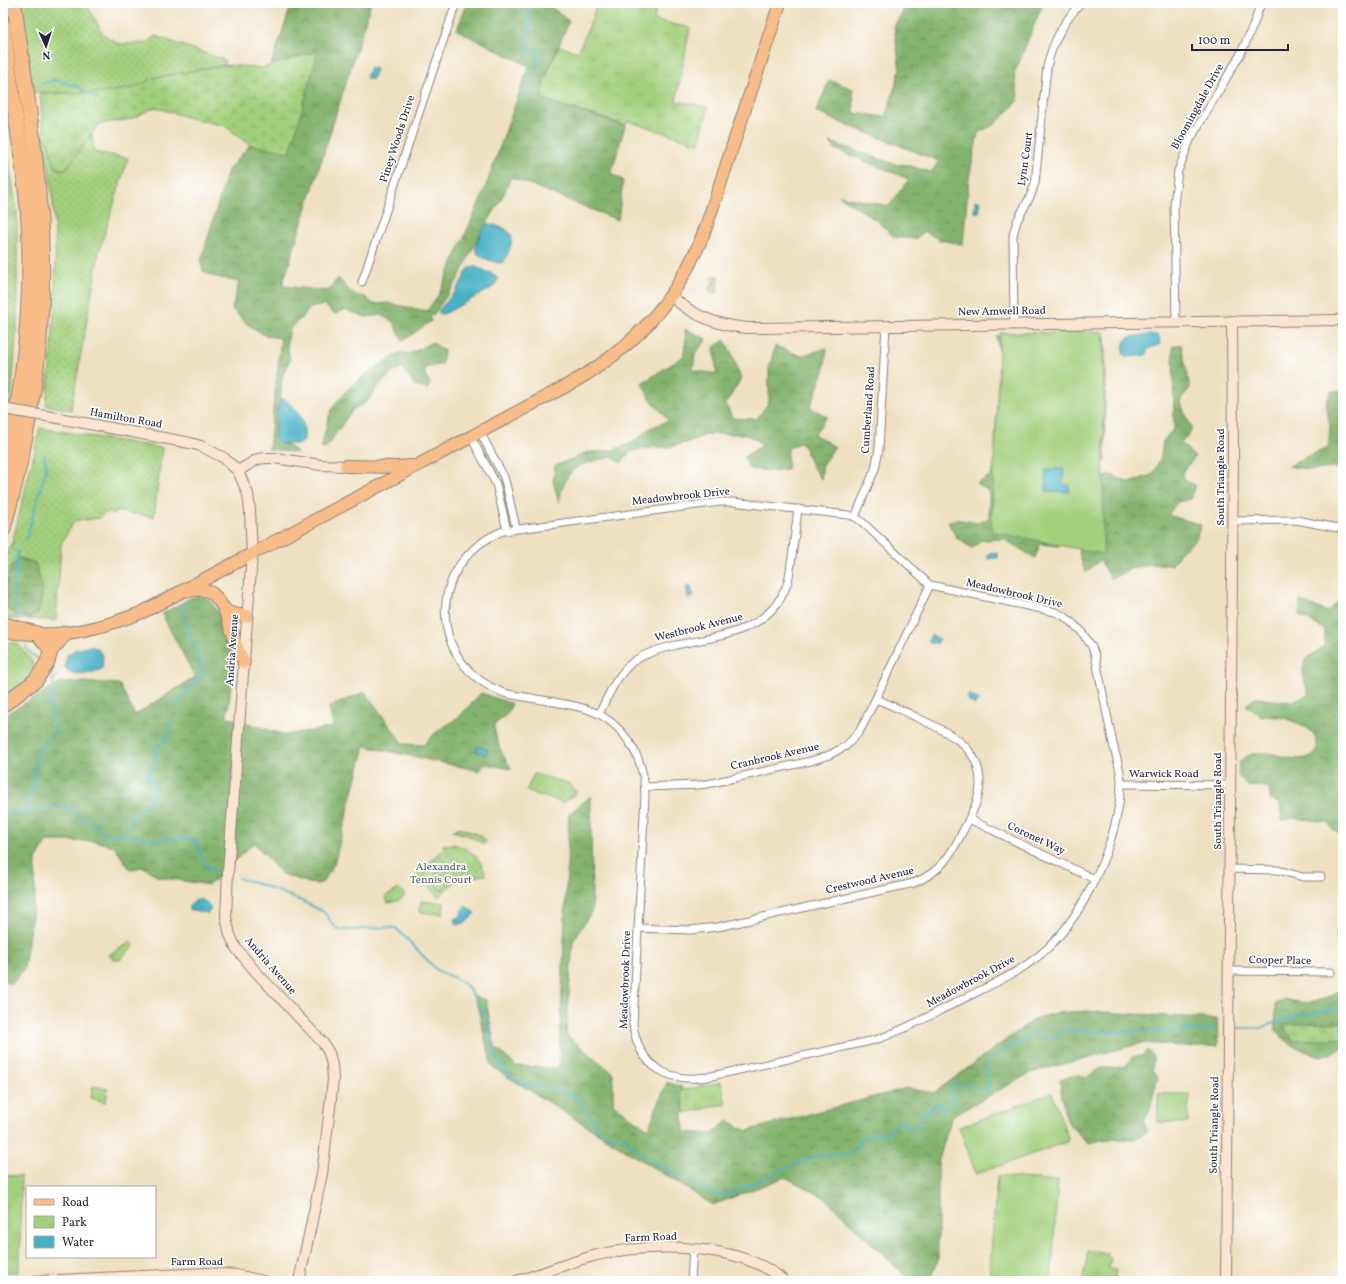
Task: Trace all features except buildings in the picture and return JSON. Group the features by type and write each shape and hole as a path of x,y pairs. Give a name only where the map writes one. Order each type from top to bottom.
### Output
{"highway":[{"path":"3,530 16,483 24,445 36,375 41,316 42,262 40,210 35,159 14,3"},
{"path":"3,25 22,161 29,232 28,323 24,363 13,435 3,482"},
{"path":"3,624 38,634 51,650"},
{"path":"3,705 36,680 47,663 51,650 66,633"}],"main road":[{"path":"3,632 38,634 66,633 94,628 123,620 143,612 585,376 630,342 671,296 694,257 706,227 780,3"},
{"path":"346,466 397,467 417,465"},
{"path":"180,593 197,590 209,592 214,595 224,609 237,648 244,662"},
{"path":"224,609 228,612 247,616"}],"street":[{"name":"Piney Woods Drive","path":"362,282 456,3"},
{"name":"Lynn Court","path":"1014,324 1013,235 1035,183 1049,56 1064,25 1081,3"},
{"name":"Bloomingdale Drive","path":"1176,322 1174,204 1178,171 1190,140 1241,53 1261,3"},
{"name":"New Amwell Road","path":"671,296 687,310 697,315 720,324 735,327 1343,320"},
{"name":"South Triangle Road","path":"1226,1281 1232,521 1232,321"},
{"name":"Cumberland Road","path":"855,517 875,469 878,454 886,325"},
{"name":"Hamilton Road","path":"3,409 195,444 220,455 238,471 244,482 250,503 252,555"},
{"path":"476,434 506,482 516,528"},
{"path":"476,434 496,484 507,530"},
{"path":"238,471 258,459 266,458 321,465 346,466"},
{"name":"Meadowbrook Drive","path":"855,517 798,509 720,502 516,528 495,534 475,548 464,559 452,577 446,596 445,613 447,632 454,650 469,672 495,690 516,696 583,708 599,714 615,725 629,741 639,759 645,787 633,1025 637,1042 645,1057 658,1069 675,1077 695,1079 876,1040 898,1032 1018,970 1040,954 1056,939 1071,921 1082,904 1111,840 1121,784 1095,655 1091,645 1080,630 1064,616 1055,612 930,585"},
{"name":"Westbrook Avenue","path":"599,714 620,676 641,656 658,649 739,631 759,621 774,608 783,595 789,579 798,509"},
{"path":"855,517 930,585"},
{"path":"1232,521 1296,520 1343,529"},
{"name":"Andria Avenue","path":"252,555 226,917 228,929 240,954 323,1043 330,1057 333,1072 322,1174 299,1281"},
{"name":"Cranbrook Avenue","path":"645,787 699,785 712,783 822,758 846,746 864,724 930,585"},
{"name":"Crestwood Avenue","path":"638,928 690,930 718,927 914,883 933,873 947,860 969,819 977,800 980,776 977,766 969,750 962,742 946,732 876,698"},
{"name":"Warwick Road","path":"1121,784 1230,785"},
{"name":"Coronet Way","path":"969,819 1094,879"},
{"path":"1229,869 1278,870 1303,877 1321,877"},
{"name":"Cooper Place","path":"1228,971 1331,972"},
{"name":"Farm Road","path":"516,1281 576,1261 613,1252 648,1248 693,1249 717,1252 746,1259 763,1266 784,1281"},
{"path":"690,1281 693,1249"},
{"name":"Farm Road","path":"35,1281 207,1273 236,1275 263,1281"}],"green space":[{"path":"3,3 83,3 87,5 103,34 119,44 146,43 155,36 225,60 225,65 153,78 134,88 99,93 3,92"},
{"path":"292,3 371,3 282,286 328,291 338,278 350,291 356,295 364,296 373,304 388,303 427,311 439,294 483,194 529,66 457,30 467,3 546,3 569,21 544,81 542,99 625,126 611,174 623,180 618,220 511,177 500,202 480,234 457,281 433,315 430,315 431,321 403,341 394,323 382,315 366,317 345,310 335,314 324,305 311,308 290,329 287,343 290,360 282,377 277,438 298,453 269,449 281,338 266,336 247,324 232,309 239,282 212,276 203,271 201,261 228,170 250,145 289,152 317,51 271,65"},
{"path":"596,3 657,3 654,20 690,28 676,101 708,107 699,144 628,121 626,125 542,99 544,81 559,46 578,52 593,17"},
{"path":"908,3 1043,3 1014,74 1019,101 995,124 978,133 969,178 963,244 939,240 925,231 915,239 894,237 876,220 839,196 889,206 909,179 835,149 830,142 898,165 903,164 931,172 939,161 816,112 829,80 853,89 854,113 886,117 900,70 894,26"},
{"path":"318,51 290,152 250,145 225,126 186,117 155,107 131,119 99,124 65,170 56,168 48,143 43,135 40,93 99,93 134,88 153,78 225,65 262,68"},
{"path":"3,125 17,212 17,321 11,404 3,402"},
{"path":"92,134 94,152 128,158 99,252 71,410 46,405 53,330 55,229 49,170 43,135 48,143 56,168 65,170"},
{"path":"715,275 719,277 717,280 717,293 710,291 708,288 713,285 712,278"},
{"path":"685,329 707,339 695,354 693,370 717,374 714,347 725,340 733,356 741,379 726,403 732,418 757,419 769,402 769,369 775,346 801,356 827,348 824,371 810,407 827,417 814,434 835,447 823,463 821,479 812,466 802,442 788,448 787,469 770,471 750,469 744,457 763,445 755,439 743,434 708,434 688,442 668,447 646,448 630,452 621,463 612,457 582,465 575,469 565,481 559,503 553,481 555,466 586,453 612,450 632,443 650,428 669,421 649,397 642,383 683,357 686,339"},
{"path":"1104,332 1103,554 991,531 1000,333"},
{"path":"1089,335 1105,337 1105,462 1073,450 1091,481 1111,475 1130,483 1153,474 1161,457 1163,441 1174,428 1173,346 1181,344 1190,388 1180,400 1186,417 1192,427 1188,437 1180,442 1195,457 1182,473 1185,481 1195,485 1190,499 1177,502 1168,515 1201,525 1196,539 1180,553 1172,565 1150,564 1130,569 1111,579 1100,560 1085,573 1077,544 1058,546 1040,544 1035,558 1004,539 982,540 972,548 957,538 948,523 955,519 978,523 989,518 989,491 977,484 991,475 998,458 1000,357 996,336"},
{"path":"432,342 444,351 442,364 425,368 425,375 430,382 428,389 415,386 403,368 393,372 378,386 367,402 353,409 325,449 321,447 330,414 343,394 361,378 401,352 409,354"},
{"path":"1331,391 1343,391 1343,470 1334,468 1310,470 1289,466 1328,448 1330,427 1326,403"},
{"path":"40,428 162,448 154,517 116,511 115,514 104,513 100,518 74,521 61,544 56,620 11,619 3,616 3,564 8,547 11,548"},
{"path":"482,445 503,483 511,522 509,521 501,487 482,449"},
{"path":"19,558 35,563 43,589 39,612 29,618 17,615 5,607 4,591 11,566"},
{"path":"198,596 204,597 211,602 222,618 234,662 227,717 286,735 333,727 329,707 365,692 403,744 423,745 434,734 460,716 481,693 512,704 507,714 494,725 500,748 512,769 484,764 480,771 365,746 334,864 323,882 318,884 309,883 282,874 254,843 209,885 158,877 144,867 130,869 114,847 95,841 47,841 36,860 35,895 24,968 12,984 3,981 3,716 59,683 82,682 119,684 135,715 195,677 162,614 191,598"},
{"path":"1339,600 1343,605 1343,852 1338,851 1342,836 1333,830 1328,822 1294,818 1282,820 1280,804 1270,799 1269,787 1248,786 1238,776 1239,762 1248,756 1257,753 1266,753 1300,759 1314,754 1318,749 1314,734 1305,726 1284,718 1259,715 1246,705 1255,698 1289,702 1309,695 1303,668 1306,660 1324,646 1325,630 1299,615 1300,601 1328,612"},
{"path":"3,642 17,643 30,658 34,666 32,673 3,698"},
{"path":"534,774 568,783 577,792 564,803 526,791"},
{"path":"591,796 592,911 573,941 566,1035 613,1073 613,1104 648,1129 667,1082 682,1087 684,1132 713,1134 728,1120 746,1131 907,1088 934,1093 1033,1020 1055,1013 1086,1011 1217,1019 1218,1046 1199,1047 1142,1043 1030,1073 952,1116 938,1163 938,1259 931,1280 907,1278 825,1198 785,1177 713,1205 492,1067 475,997 486,1000 495,1047 516,1066 559,1068 569,814"},
{"path":"460,827 483,837 482,839 487,841 484,844 468,835 452,831"},
{"path":"453,844 470,851 481,863 486,875 471,877 442,845"},
{"name":"Alexandra Tennis Court","path":"443,849 465,873 438,897 416,873"},
{"path":"439,855 447,863 430,879 422,871"},
{"path":"451,868 458,875 441,891 434,883"},
{"path":"399,889 404,893 404,897 398,901 388,903 385,898 386,896"},
{"path":"421,901 444,903 443,914 420,912"},
{"path":"1343,927 1343,938 1337,942 1337,931"},
{"path":"131,942 134,947 119,961 108,955"},
{"path":"1343,990 1343,1047 1341,1049 1318,1057 1290,1044 1276,1031 1275,1005 1284,999 1306,1003 1315,1002"},
{"path":"1343,1022 1343,1038 1293,1040 1283,1025"},
{"path":"1147,1050 1154,1056 1152,1069 1158,1077 1150,1109 1144,1123 1147,1132 1134,1139 1109,1139 1088,1143 1067,1120 1062,1100 1060,1079 1078,1075 1087,1077 1101,1068 1126,1066 1132,1057 1142,1056"},
{"path":"721,1082 726,1104 685,1113 680,1091"},
{"path":"93,1086 108,1089 106,1102 91,1098"},
{"path":"1052,1093 1069,1141 976,1174 959,1127"},
{"path":"1158,1094 1189,1094 1188,1123 1158,1122"},
{"path":"3,1175 21,1176 20,1261 18,1272 3,1273"},
{"path":"997,1176 1058,1181 1051,1281 989,1281"},
{"path":"1088,1250 1108,1253 1107,1257 1111,1258 1109,1269 1116,1270 1115,1281 1083,1281"}],"water":[{"path":"370,67 376,69 372,80 366,78"},
{"path":"975,200 981,202 978,213 974,211"},
{"path":"487,224 503,228 511,234 512,238 510,247 504,262 498,263 487,259 479,255 476,251 476,247 484,226"},
{"path":"475,267 493,275 498,279 496,283 492,288 446,313 440,314 438,311 456,291 469,268"},
{"path":"1140,335 1159,336 1160,344 1148,350 1146,355 1127,357 1123,354 1124,343 1130,337"},
{"path":"285,399 298,413 303,422 304,441 300,444 280,444 274,438 278,408 281,400"},
{"path":"1046,469 1064,469 1063,485 1069,485 1069,492 1046,491"},
{"path":"991,552 998,554 998,558 988,559 987,555"},
{"path":"691,586 694,597 688,598 686,587"},
{"path":"931,635 940,639 937,644 933,642 932,644 928,641"},
{"path":"90,646 97,648 103,656 102,669 94,672 79,674 70,673 65,667 67,655 75,650"},
{"path":"969,694 979,700 975,705 966,699"},
{"path":"478,746 488,750 486,755 476,751"},
{"path":"196,899 203,900 208,904 211,909 208,913 189,910 189,905 192,903 195,904 194,901"},
{"path":"465,906 475,913 467,922 457,925 454,919 460,917"}],"waterway":[{"path":"526,100 541,54 529,49 527,43 530,25 528,3"},
{"path":"41,84 55,80 76,86 98,99"},
{"path":"26,540 46,470 44,454"},
{"path":"16,617 13,592 18,551"},
{"path":"176,707 184,694 203,675 203,670 198,666 200,662 195,653 192,638 184,617 185,604"},
{"path":"26,646 27,650 39,660"},
{"path":"23,814 34,789 35,767 39,751 42,745 54,734 55,731 52,719 51,700 53,678 51,674"},
{"path":"54,680 58,675"},
{"path":"123,834 135,814 142,812 155,791 154,782 150,780 147,774 154,769 158,746 165,742 172,721"},
{"path":"3,814 23,814 60,806 71,810 104,833 113,836 123,834 153,840 189,838 195,840 204,862 216,871"},
{"path":"238,878 281,892 322,911 338,929 349,930 382,927 396,928 438,971 453,977 467,986 486,1017 495,1057 512,1078 522,1084 555,1089 572,1095 582,1102 600,1133 610,1136 623,1136 632,1146 657,1164 714,1194 726,1195 808,1159 821,1155 850,1153 867,1135 888,1132 900,1122 905,1123 910,1128 918,1126 921,1114 928,1112 935,1104 939,1104 945,1108 951,1103 953,1098 952,1085 964,1084 984,1091 988,1090 990,1085 985,1068 987,1063 1013,1044 1021,1044 1029,1035 1036,1033 1043,1038 1051,1039 1065,1029 1102,1032 1215,1029"},
{"path":"1236,1028 1260,1028 1296,1016 1343,1008"}]}
